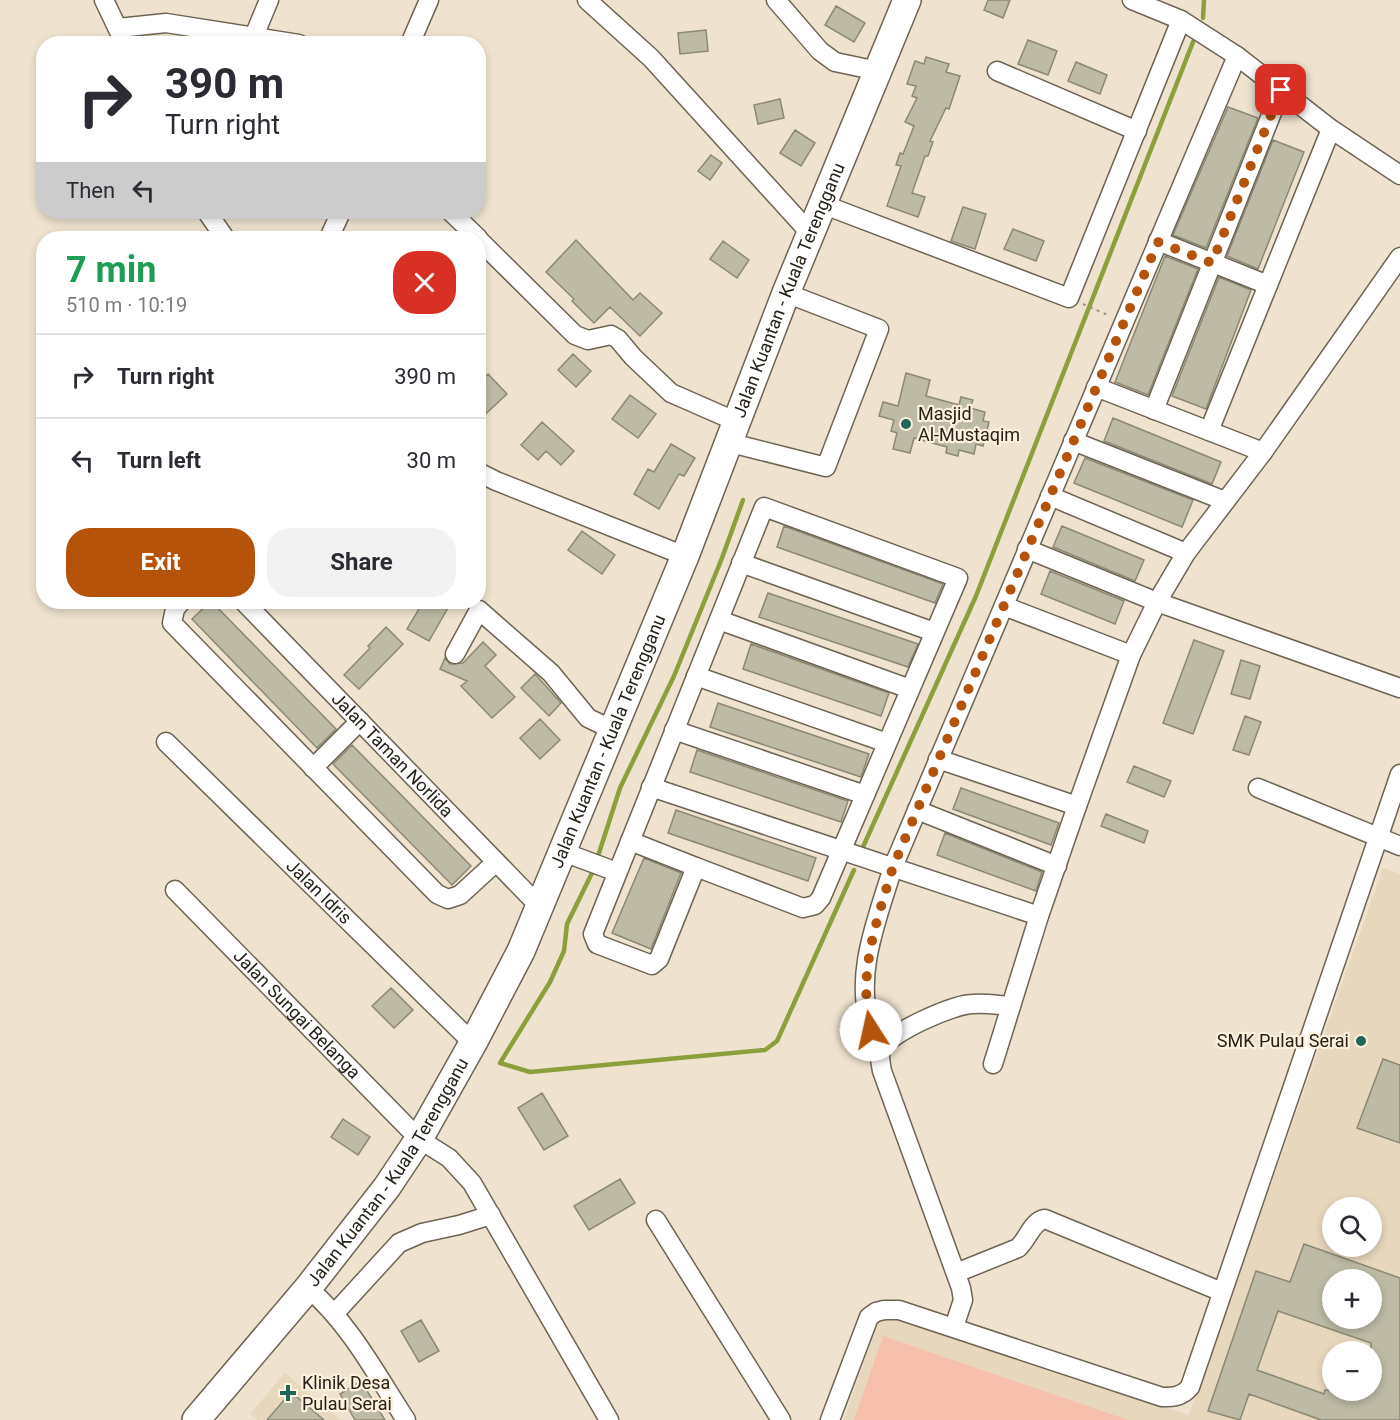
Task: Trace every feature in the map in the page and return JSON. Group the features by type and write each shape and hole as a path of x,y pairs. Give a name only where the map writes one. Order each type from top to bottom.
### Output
{"highway":[{"name":"Jalan Kuantan - Kuala Terengganu","path":"196,1420 308,1288 387,1187 419,1139 520,951 685,556 731,431 786,293 907,0"}],"street":[{"path":"104,0 121,36 166,23 254,36 269,0"},
{"path":"413,36 429,0"},
{"path":"587,0 651,58 810,233"},
{"path":"776,0 820,51 835,62 878,71"},
{"path":"1132,0 1181,20 1237,56 1331,129 1400,175"},
{"path":"822,204 1069,298 1181,20"},
{"path":"882,1048 871,1030 867,1011 866,974 869,951 893,867 1237,56"},
{"path":"997,71 1137,131"},
{"path":"1154,410 1281,90"},
{"path":"1209,431 1331,129"},
{"path":"458,219 470,231"},
{"path":"1158,242 1268,285"},
{"path":"486,247 575,335 588,340 611,335 618,339 633,357 671,393 731,431 826,467 879,329 786,293"},
{"path":"993,1064 1077,806 1131,655 1157,603 1186,553 1263,452 1400,257"},
{"path":"1096,387 1263,452"},
{"path":"1073,441 1225,501"},
{"path":"486,476 685,556"},
{"path":"1050,496 1186,553"},
{"path":"630,840 803,908 815,905 821,898 842,850 957,578 764,507 651,787 617,872 593,934 597,944 652,965 659,959 696,867"},
{"path":"1028,549 1157,603 1400,688"},
{"path":"741,563 934,632"},
{"path":"1004,606 1131,655"},
{"path":"175,609 172,623 437,894 448,899 460,895 496,862"},
{"name":"Jalan Taman Norlida","path":"251,609 540,907"},
{"path":"455,654 479,610 551,673 588,718 613,730"},
{"path":"718,620 910,689"},
{"path":"696,675 887,743"},
{"path":"313,768 360,721"},
{"path":"674,730 865,795"},
{"name":"Jalan Idris","path":"166,742 472,1043"},
{"path":"939,759 1077,806"},
{"path":"830,1420 869,1317 885,1310 899,1310 1161,1397 1173,1397 1186,1392 1190,1387 1400,774"},
{"path":"651,787 1040,916"},
{"path":"1258,788 1400,846"},
{"path":"917,810 1057,866"},
{"path":"563,852 617,872"},
{"name":"Jalan Sungai Belanga","path":"175,890 419,1139 448,1158 472,1184 609,1420"},
{"path":"954,1328 963,1300 961,1288 882,1071 880,1055 882,1048 895,1035 947,1010 972,1004 1011,1006"},
{"path":"335,1313 399,1243 422,1233 490,1215"},
{"path":"956,1273 1018,1248 1025,1242 1035,1224 1046,1219 1222,1292"},
{"path":"656,1220 782,1420"},
{"path":"308,1288 335,1313 406,1420"}],"path":[{"path":"1069,298 1124,322"}],"shaded area":[{"name":"SMK Pulau Serai","path":"1383,868 1400,874 1400,1420 844,1420 880,1313 1189,1415"},
{"path":"883,1336 1128,1420 854,1420"},
{"name":"Klinik Desa Pulau Serai","path":"285,1373 341,1420 258,1420 250,1414"}],"building":[{"path":"988,0 1010,0 1003,18 984,10"},
{"path":"836,6 865,23 854,42 825,25"},
{"path":"706,30 708,51 680,54 678,33"},
{"path":"1028,40 1057,51 1048,75 1018,64"},
{"path":"926,57 949,64 946,72 960,76 949,109 946,108 930,141 933,142 928,156 925,156 912,193 925,197 918,217 887,206 901,166 896,165 900,153 903,154 914,126 905,122 917,98 912,96 916,86 907,84 915,61 924,64"},
{"path":"1076,62 1107,75 1100,94 1068,81"},
{"path":"780,99 784,118 758,124 754,105"},
{"path":"1228,107 1258,118 1206,248 1173,235"},
{"path":"795,130 815,143 801,166 780,153"},
{"path":"1273,140 1304,152 1258,269 1227,256"},
{"path":"711,155 722,163 710,180 698,171"},
{"path":"963,207 986,214 975,249 951,241"},
{"path":"1013,229 1044,241 1036,261 1004,249"},
{"path":"576,240 633,300 640,293 662,313 640,336 610,307 594,323 572,301 574,299 546,272"},
{"path":"723,241 749,260 737,278 710,259"},
{"path":"1165,256 1198,269 1148,395 1115,382"},
{"path":"1219,277 1251,290 1206,409 1172,396"},
{"path":"573,354 591,371 576,387 558,370"},
{"path":"906,373 930,380 926,396 959,405 961,397 973,400 970,408 985,412 983,421 989,422 983,446 976,444 974,454 959,450 958,456 946,453 947,447 914,438 910,453 893,449 897,433 891,431 894,420 879,416 883,402 898,406"},
{"path":"488,374 507,394 486,414 486,376"},
{"path":"630,395 656,414 638,438 612,419"},
{"path":"1113,418 1221,462 1212,484 1104,441"},
{"path":"542,422 574,451 561,465 546,451 538,460 521,445"},
{"path":"671,444 695,458 684,476 679,474 659,509 634,494 648,469 654,472"},
{"path":"1085,458 1193,500 1182,527 1074,483"},
{"path":"784,526 943,584 935,603 777,547"},
{"path":"1062,526 1144,560 1135,581 1053,547"},
{"path":"582,531 615,555 602,574 568,550"},
{"path":"1050,571 1124,601 1115,624 1041,594"},
{"path":"768,593 918,644 908,667 759,617"},
{"path":"203,609 219,609 336,729 317,748 192,619"},
{"path":"419,609 447,609 429,641 407,629"},
{"path":"386,627 403,644 359,689 344,675"},
{"path":"1194,640 1224,651 1193,734 1163,723"},
{"path":"483,642 496,655 485,666 515,697 492,718 461,686 467,681 440,669 445,658 450,664 463,663"},
{"path":"751,644 889,693 881,716 743,669"},
{"path":"1241,660 1260,666 1250,699 1231,694"},
{"path":"535,674 561,703 549,716 521,688"},
{"path":"718,703 869,754 861,777 710,727"},
{"path":"1245,716 1261,722 1249,755 1233,750"},
{"path":"540,719 560,740 540,759 520,738"},
{"path":"352,745 471,866 452,885 333,764"},
{"path":"697,750 848,801 841,822 690,772"},
{"path":"1134,766 1171,781 1164,797 1127,782"},
{"path":"961,788 1059,823 1051,845 953,809"},
{"path":"676,810 816,858 808,881 668,833"},
{"path":"1106,814 1148,831 1144,843 1101,826"},
{"path":"945,833 1042,872 1036,891 937,855"},
{"path":"644,858 681,873 651,949 612,933"},
{"path":"391,988 413,1010 394,1028 372,1006"},
{"path":"1383,1059 1400,1065 1400,1143 1357,1128"},
{"path":"542,1093 568,1136 544,1150 518,1108"},
{"path":"343,1119 370,1137 358,1155 331,1137"},
{"path":"620,1179 635,1203 589,1230 574,1206"},
{"path":"1304,1244 1322,1250 1322,1257 1341,1257 1375,1269 1322,1269 1322,1326 1278,1311 1257,1370 1322,1393 1322,1401 1382,1401 1382,1341 1365,1341 1330,1329 1382,1329 1382,1272 1400,1278 1400,1420 1321,1420 1249,1394 1240,1420 1208,1411 1256,1271 1290,1282"},
{"path":"421,1320 439,1351 419,1362 401,1331"},
{"path":"361,1381 385,1420 355,1420 340,1394"},
{"path":"291,1392 324,1420 267,1420"}],"waterway":[{"path":"1203,18 1204,0"},
{"path":"863,847 976,596 1193,42"},
{"path":"598,856 620,788 674,676 743,500"},
{"path":"592,873 567,924 564,951 550,982 500,1063 530,1072 765,1050 777,1041 854,870"}],"place":[{"name":"Masjid Al-Mustaqim","path":"906,424"},
{"name":"SMK Pulau Serai","path":"1361,1041"},
{"name":"Klinik Desa Pulau Serai","path":"288,1393"}],"route":[{"path":"871,1030 867,1011 866,974 869,951 893,867 1158,242 1212,263 1281,90"}]}
